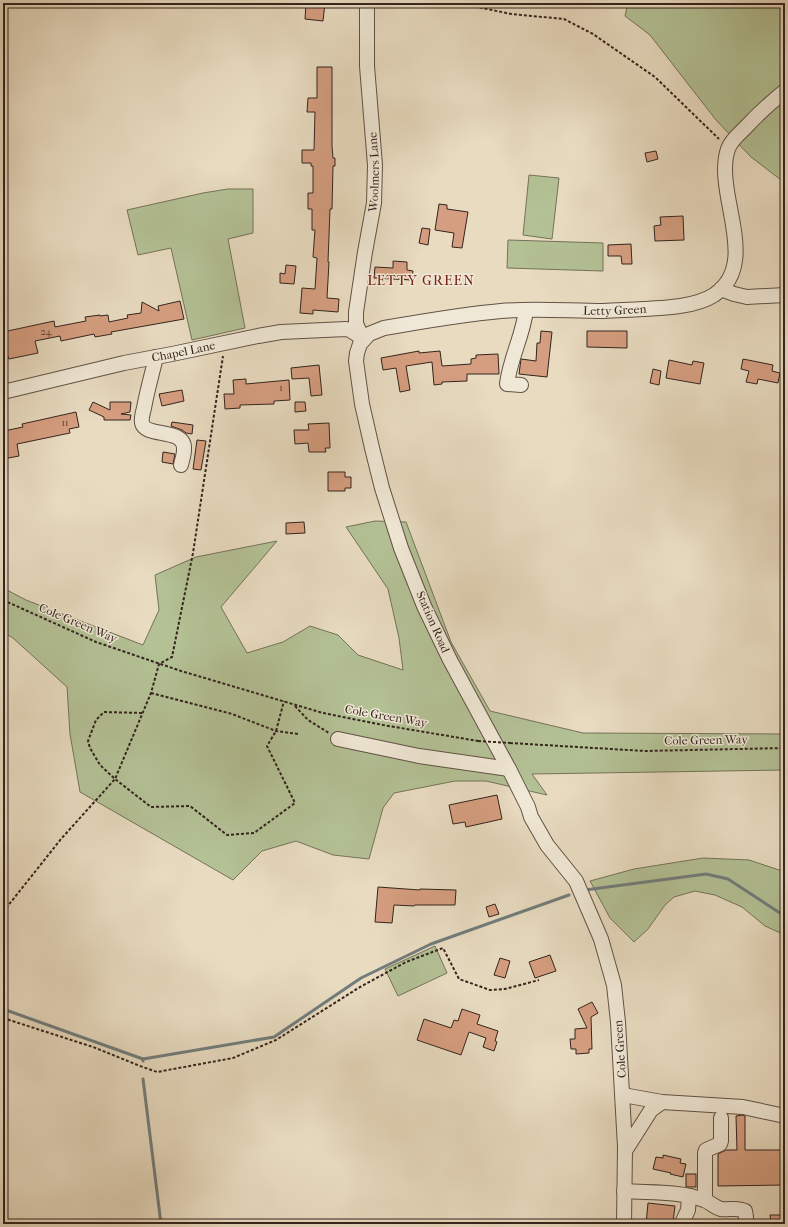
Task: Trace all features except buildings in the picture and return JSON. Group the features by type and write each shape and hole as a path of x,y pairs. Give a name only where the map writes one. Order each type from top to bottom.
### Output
{"street":[{"name":"Woolmers Lane","path":"364,339 356,324 356,312 374,203 374,165 367,66 367,3"},
{"path":"728,148 735,137 764,108 785,91"},
{"name":"Letty Green","path":"364,339 368,334 377,330 396,326 493,312 526,310 603,311 655,308 678,306 705,299 713,295 721,289 727,281 735,259 735,240 728,202 726,175 728,148"},
{"path":"721,289 747,297 785,295"},
{"path":"521,385 507,384 512,359 523,328 526,310"},
{"name":"Chapel Lane","path":"3,392 80,373 281,332 330,329 350,330 364,339"},
{"name":"Station Road","path":"364,339 358,349 356,361 362,404 382,488 401,548 424,606 450,660 510,769 528,807 531,817 547,845 576,881"},
{"path":"156,357 147,392 142,424 144,428 148,430 172,435 184,444 181,465"},
{"path":"338,739 419,756 510,769"},
{"name":"Cole Green","path":"576,881 601,939 614,985 623,1095 625,1151 624,1224"},
{"path":"623,1095 662,1102 743,1107 785,1116"},
{"path":"625,1151 651,1110 662,1102"},
{"path":"704,1200 705,1153 706,1150 720,1144 720,1118"},
{"path":"624,1191 675,1194 704,1200 722,1209 742,1210 745,1212 745,1224"},
{"path":"683,1224 688,1210 689,1197"}],"path":[{"path":"440,3 468,5 511,14 564,19 570,22 598,37 655,77 728,148"},
{"path":"3,912 61,839 114,779 151,693 159,664 172,658 193,553 225,343"},
{"name":"Cole Green Way","path":"3,600 96,642 159,664 323,713 383,725 478,741 510,744 645,751 785,748"},
{"path":"151,693 232,714 276,731 298,734"},
{"path":"142,713 104,712 96,720 88,741 90,748 100,765 114,779 151,807 190,806 227,835 254,833 296,803 267,746 276,731 284,701"},
{"path":"294,704 308,720 338,739"},
{"path":"3,1018 93,1047 157,1072 233,1058 276,1040 360,988 406,962 443,948 459,979 490,990 505,989 538,980"}],"green space":[{"path":"628,3 785,3 785,183 751,157 716,120 650,35 625,16"},
{"path":"529,175 559,178 552,239 523,235"},
{"path":"228,189 253,189 253,233 228,239 245,328 192,340 171,248 138,255 127,210"},
{"path":"508,240 603,243 603,271 507,268"},
{"path":"375,521 406,522 451,642 490,711 583,733 785,734 785,770 532,774 547,795 486,781 455,781 394,793 383,808 369,859 333,855 296,841 262,851 233,880 80,792 70,734 67,687 13,638 3,632 3,588 26,600 143,645 159,610 155,575 196,557 277,541 221,607 247,653 283,642 310,626 338,635 358,655 403,670 399,638 388,589 346,527"},
{"path":"703,858 749,860 785,872 785,935 765,926 742,907 715,895 695,891 674,897 665,905 648,929 634,942 610,918 590,881 634,869"},
{"path":"435,946 447,973 398,996 385,969"}],"waterway":[{"path":"585,890 706,874 728,879 785,915"},
{"path":"143,1059 274,1037 361,978 431,944 569,895"},
{"path":"3,1009 143,1059 143,1061"},
{"path":"143,1079 161,1224"}],"district":[{"name":"LETTY GREEN","path":"421,280"}]}
